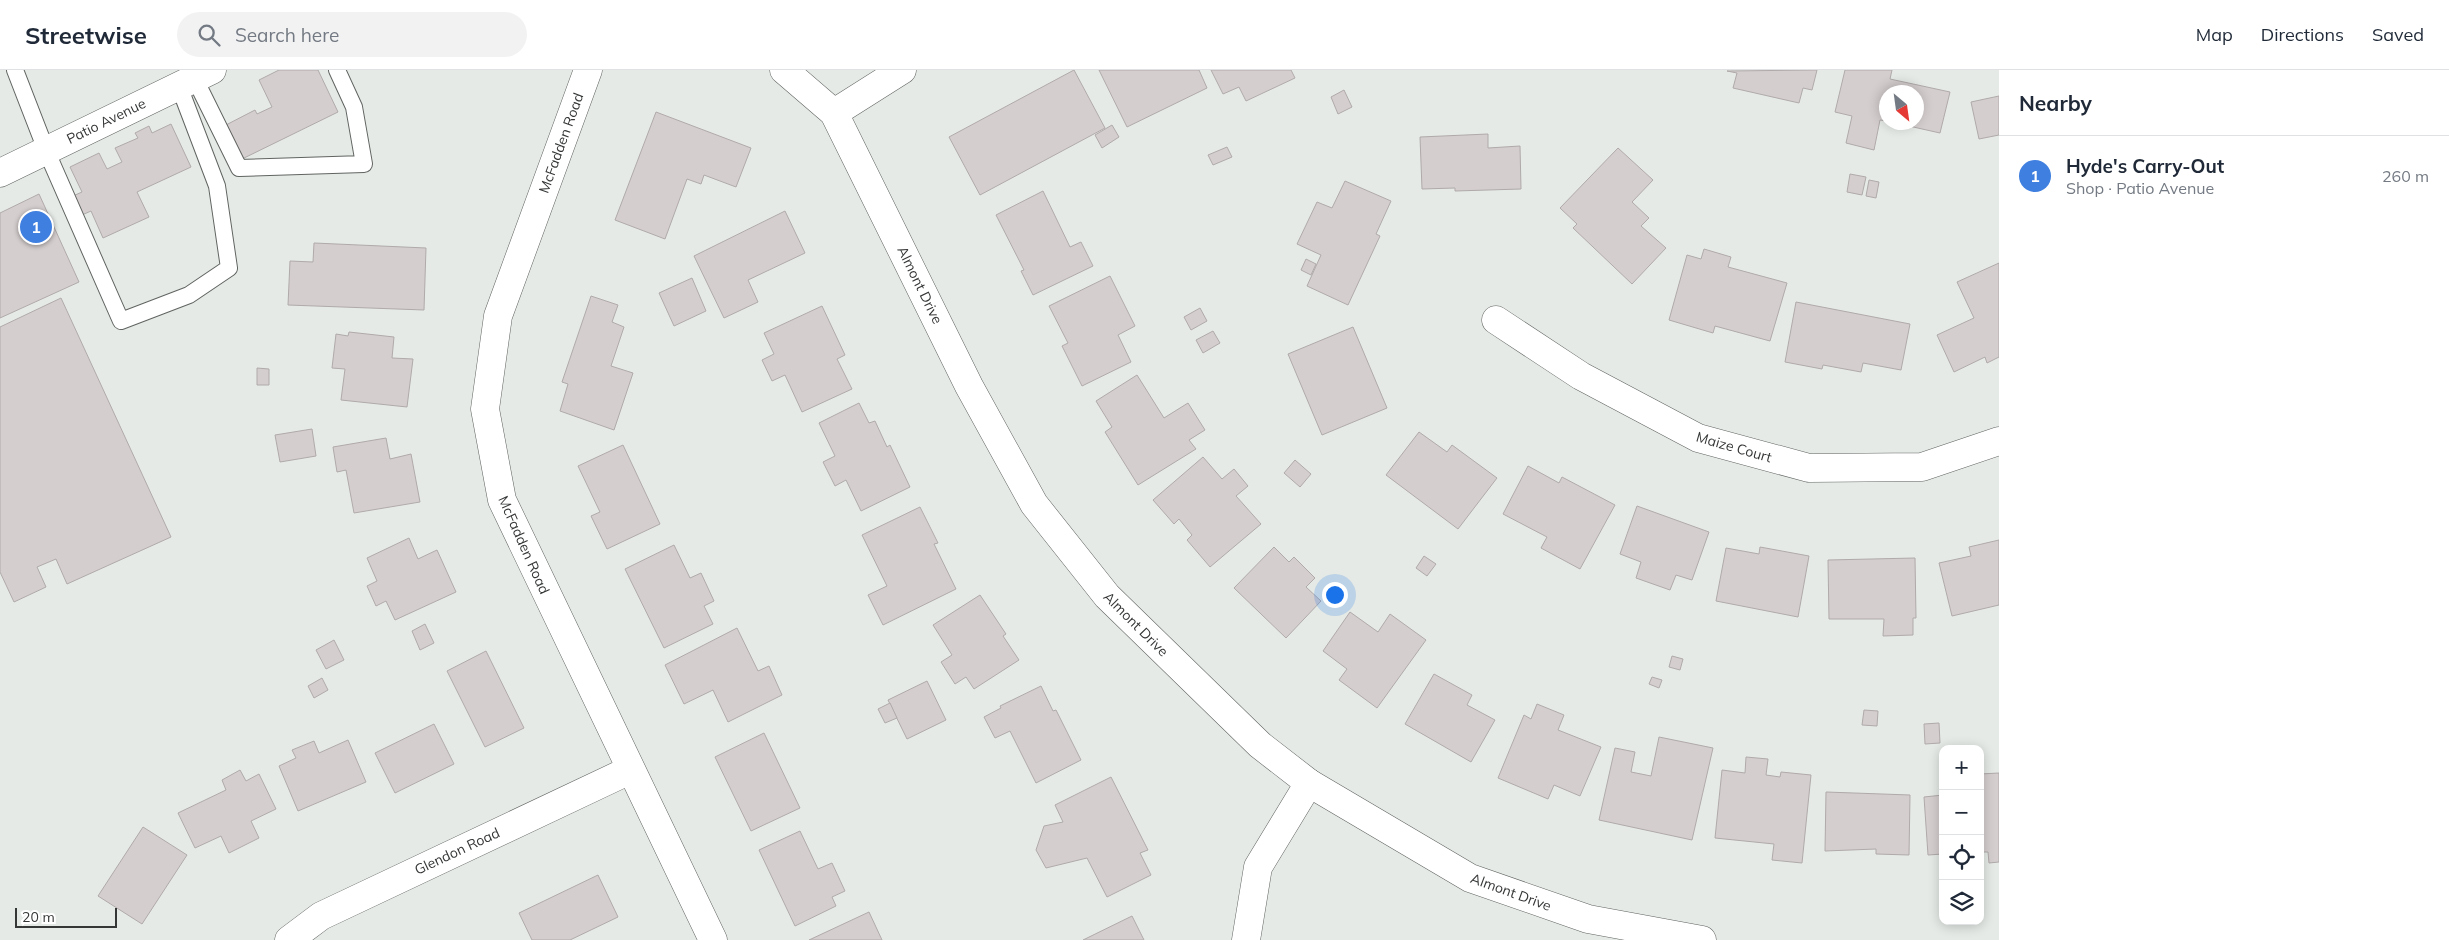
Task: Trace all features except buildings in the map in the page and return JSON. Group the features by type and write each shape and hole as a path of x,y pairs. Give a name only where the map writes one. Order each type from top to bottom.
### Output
{"street":[{"name":"McFadden Road","path":"588,70 498,316 485,409 502,500 712,940"},
{"name":"Almont Drive","path":"784,70 834,113 970,386 1034,504 1106,596 1260,745 1309,782 1470,878 1588,919 1702,940"},
{"path":"834,113 902,70"},
{"name":"Patio Avenue","path":"0,173 195,78"},
{"name":"Maize Court","path":"1496,320 1581,376 1698,438 1809,468 1922,467 1999,441"},
{"name":"Glendon Road","path":"290,940 321,916 630,770"},
{"path":"1246,940 1258,867 1309,782"}],"lane":[{"path":"15,70 46,150 121,321 189,295 229,268 217,186 195,78"},
{"path":"195,78 238,168 364,164 354,108 337,70"}],"place":[{"name":"Hyde's Carry-Out","path":"36,227"}]}
